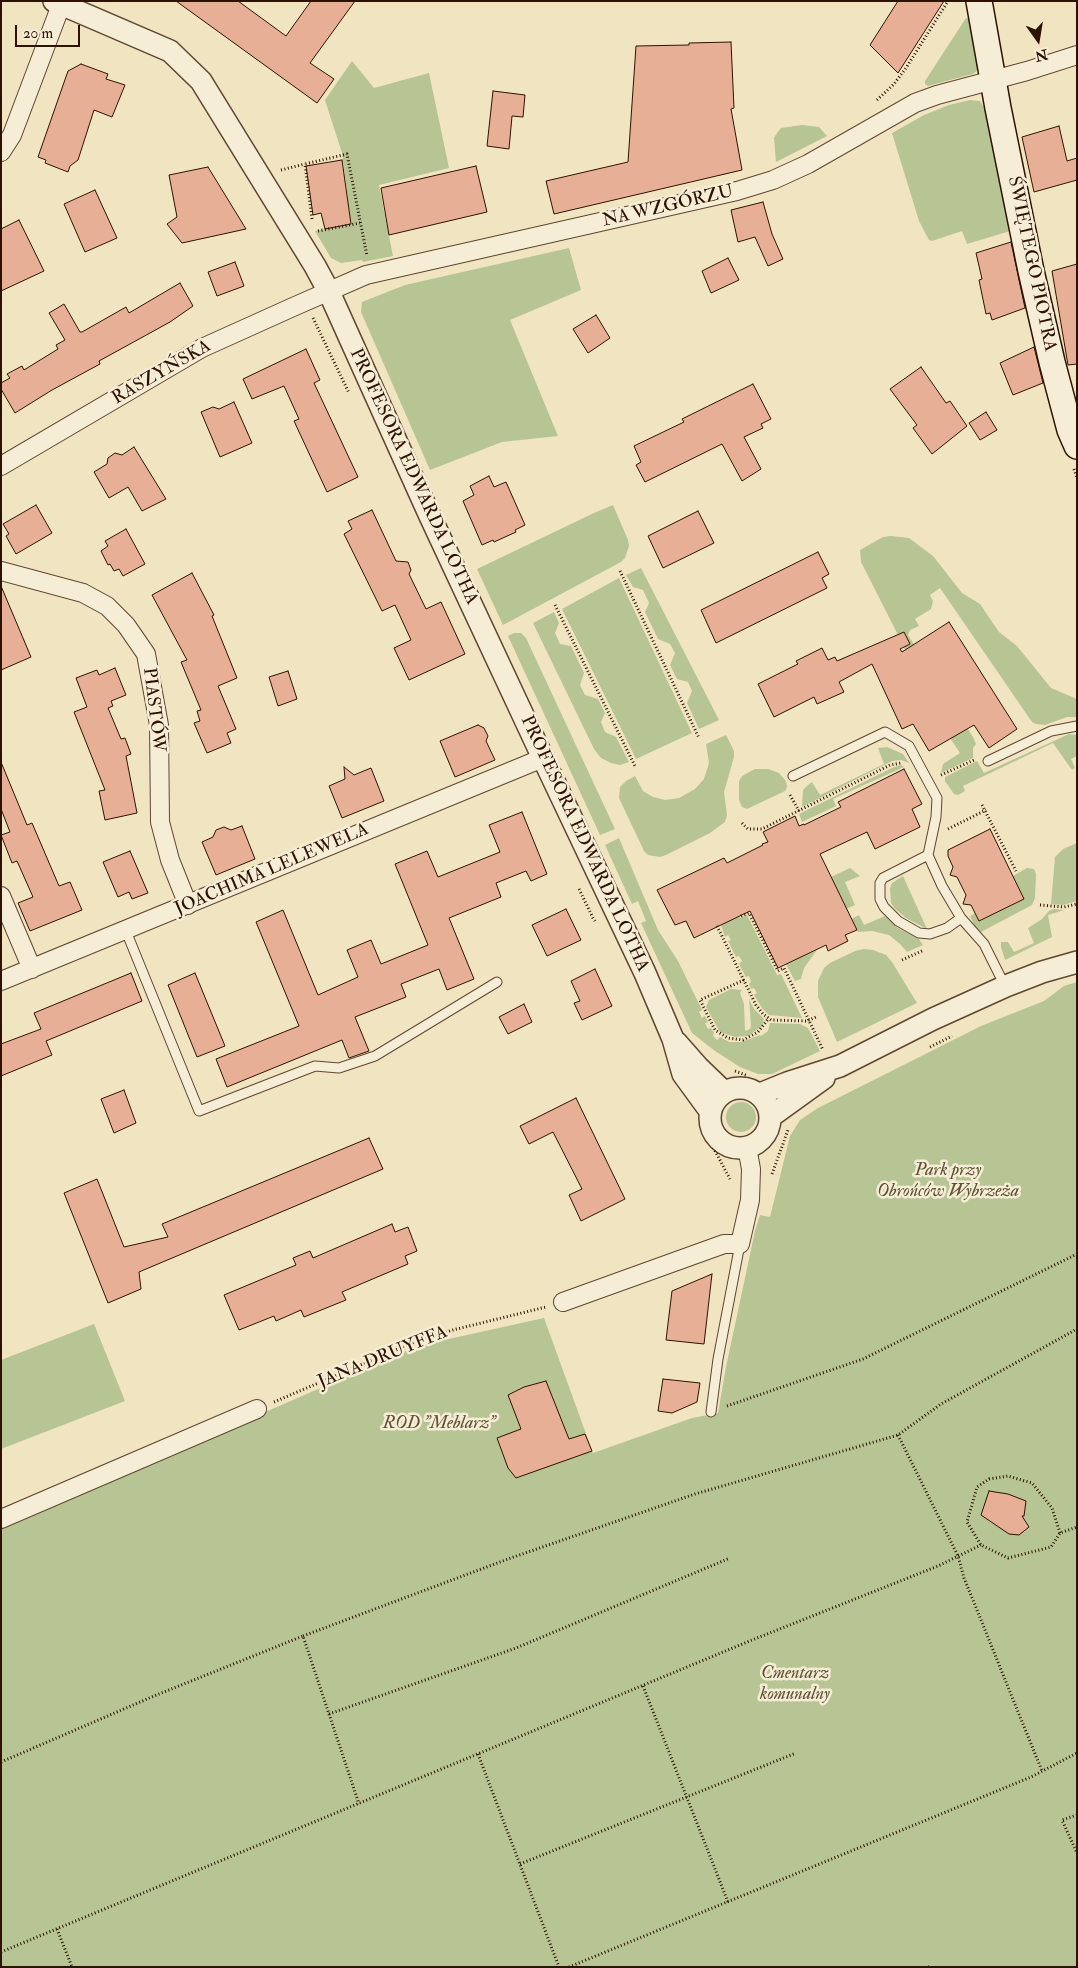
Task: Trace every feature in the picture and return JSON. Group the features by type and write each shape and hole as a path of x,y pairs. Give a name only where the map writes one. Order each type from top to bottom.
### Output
{"main road":[{"name":"ŚWIĘTEGO PIOTRA","path":"979,1 992,80 1031,271 1052,362 1070,430 1077,446"}],"street":[{"path":"1,152 12,135 58,3"},
{"name":"PROFESORA EDWARDA LOTHA","path":"58,3 170,50 201,81 315,266 429,514 641,964 673,1039"},
{"name":"NA WZGÓRZU","path":"328,292 366,276 737,192 773,180 808,164 915,103 937,94 1077,55"},
{"name":"RASZYŃSKA","path":"1,466 202,348 328,292"},
{"name":"PIASTÓW","path":"1,571 83,593 107,606 126,625 146,654 159,725 160,822 170,860 188,905"},
{"name":"JOACHIMA LELEWELA","path":"1,981 543,758"},
{"path":"1,896 32,969"},
{"path":"754,1085 769,1108 769,1127 757,1143 737,1148 727,1145 712,1131 710,1121 710,1111 713,1103 724,1092 733,1088 754,1085 787,1083 833,1060 933,1019 1006,986 1042,972 1077,962"},
{"path":"673,1039 724,1092"},
{"path":"673,1039 683,1074 710,1111"},
{"path":"770,1117 833,1060"},
{"path":"563,1302 724,1244 740,1244 750,1200 751,1169 747,1147"},
{"path":"1,1519 257,1409"}],"lane":[{"path":"988,761 1051,730 1077,726"},
{"path":"793,776 885,732 909,746 937,798 928,855 942,886 961,918 984,944 1006,986"},
{"path":"928,855 884,878 880,883 880,899 884,907 898,921 920,933 930,934 947,928 961,918"},
{"path":"126,931 199,1111 315,1066 339,1068 375,1056 497,982"},
{"path":"711,1412 718,1359 740,1244"}],"path":[{"path":"875,102 894,84 906,68 948,1"},
{"path":"279,171 347,154 368,261"},
{"path":"305,164 312,222"},
{"path":"313,232 360,223"},
{"path":"293,307 298,318 310,316 314,318 349,394"},
{"path":"620,570 699,738"},
{"path":"556,605 636,768"},
{"path":"928,782 980,758 984,757 988,761"},
{"path":"742,823 748,829 759,830 895,764 904,764 909,768 918,763"},
{"path":"790,795 799,811"},
{"path":"982,804 1016,871"},
{"path":"945,833 949,828 986,810"},
{"path":"1040,905 1060,908 1077,904"},
{"path":"741,916 749,913 778,971 784,968 808,1020 833,1060"},
{"path":"717,926 756,1005 769,1018 808,1020 816,1017"},
{"path":"902,960 924,950"},
{"path":"744,980 700,1000 715,1030 721,1035 735,1040 749,1038 764,1028 769,1018"},
{"path":"924,1050 959,1033"},
{"path":"732,1070 754,1085"},
{"path":"725,1407 863,1360 1077,1254"},
{"name":"JANA DRUYFFA","path":"257,1409 419,1340 563,1302"},
{"path":"1,1762 154,1696 304,1636 508,1559 696,1494 898,1434 941,1404 1077,1329"},
{"path":"898,1434 958,1556 964,1578 1042,1772"},
{"path":"1060,1533 1052,1508 1032,1484 1008,1476 989,1479 977,1487 967,1522 981,1545 1008,1558 1052,1547 1060,1533 1077,1527"},
{"path":"1,1952 981,1545"},
{"path":"329,1714 516,1648 730,1558"},
{"path":"304,1636 359,1804"},
{"path":"643,1686 728,1902"},
{"path":"520,1864 796,1753"},
{"path":"569,1967 1042,1772 1077,1753"},
{"path":"478,1754 559,1967"},
{"path":"1077,1816 1062,1820 1077,1853"},
{"path":"56,1930 72,1967"}],"green space":[{"path":"966,18 969,18 980,68 973,74 928,86 925,84 925,81"},
{"path":"352,61 374,88 429,73 449,168 379,185 393,256 363,262 362,260 341,263 331,258 315,231 351,224 342,153 325,100"},
{"path":"970,100 980,101 986,111 1010,231 967,244 962,231 932,241 929,240 919,221 892,133 924,115 949,105"},
{"path":"802,125 819,127 827,136 776,162 774,138 777,133 781,128"},
{"path":"569,248 581,290 510,320 558,436 502,442 430,470 361,312 362,302 405,285"},
{"path":"613,505 628,540 629,546 625,558 621,562 503,625 477,569"},
{"path":"883,537 909,538 933,556 962,593 980,604 999,632 1017,646 1051,688 1077,699 1077,717 1067,717 1045,725 1032,722 940,588 930,595 933,601 931,609 915,619 919,626 910,630 908,635 976,744 973,748 973,758 941,773 943,764 960,753 934,714 898,635 861,562 860,550"},
{"path":"641,568 719,720 699,729 687,703 692,691 688,682 677,679 670,665 675,653 670,644 658,639 645,612 649,603 643,590 633,587 626,575"},
{"path":"619,578 692,733 636,759 562,609"},
{"path":"554,612 559,623 555,633 560,644 571,646 584,673 580,685 585,695 598,699 605,713 601,722 605,732 616,737 629,762 620,765 611,763 601,758 594,749 533,623"},
{"path":"514,633 521,633 526,638 615,829 600,835 508,636"},
{"path":"1069,734 1077,735 1077,756 1071,759 1075,768 1072,770 1053,743 963,786 965,791 958,795 954,794 945,781 945,777 977,761 984,773"},
{"path":"726,735 734,751 734,757 724,792 727,815 725,822 710,833 666,855 660,857 648,855 644,851 619,798 620,787 635,776 643,791 653,797 665,800 679,798 695,789 704,779 709,763 706,744"},
{"path":"887,747 903,754 909,763 901,760 892,761 802,807 803,790 812,782 820,795 884,764 878,748"},
{"path":"901,765 904,767 833,799 836,806 802,822 799,814"},
{"path":"755,769 768,769 779,773 786,781 787,787 785,791 747,809 742,807 739,800 739,781 742,776"},
{"path":"619,838 658,930 678,961 702,1010 699,1012 702,1018 705,1016 708,1022 705,1023 708,1029 711,1028 714,1033 713,1036 717,1040 720,1037 729,1042 742,1042 761,1036 768,1031 770,1023 800,1024 808,1028 820,1051 772,1074 758,1074 740,1067 692,1033 641,923 646,921 638,901 632,904 605,845"},
{"path":"1077,843 1077,901 1063,905 1051,904 1055,857 1063,849"},
{"path":"850,868 860,876 845,882 855,905 846,909 831,877"},
{"path":"1027,868 1034,869 1036,874 1035,898 1032,905 981,932 975,927 970,916 975,913 979,921 1024,899 1013,876"},
{"path":"903,876 927,929 906,918 891,903 890,889 892,883"},
{"path":"1054,909 1064,910 1048,915 1052,937 1005,960 1001,942 1008,942 1014,952 1034,943 1028,928"},
{"path":"747,915 777,975 781,974 802,1018 769,1015 754,995 757,993 754,988 751,989 749,976 746,977 739,964 742,961 739,956 736,957 728,941 731,940 728,935 725,937 721,925 739,916 740,918"},
{"path":"859,915 864,925 885,916 898,928 919,939 923,945 907,952 889,935 872,931 858,932 851,919"},
{"path":"864,949 886,955 917,1003 837,1042 818,997 818,981 824,968 830,963 855,951"},
{"path":"817,950 804,968 801,979 795,981 786,964"},
{"name":"Cmentarz komunalny","path":"1077,982 1077,1967 1,1967 1,1527 417,1346 544,1318 593,1453 692,1418 718,1413 755,1231 760,1215 770,1217 790,1136 800,1120 818,1108 981,1026 1044,1001 1064,986"},
{"path":"731,989 742,990 740,993 744,1004 745,1031 750,1029 751,1026 749,999 754,1009 764,1019 762,1026 748,1036 735,1037 720,1032 706,1007 709,1000"},
{"path":"741,1102 747,1103 755,1111 755,1123 747,1131 741,1132 735,1131 727,1123 726,1117 727,1111 735,1103"},
{"path":"94,1324 125,1401 1,1449 1,1360"}],"building":[{"path":"176,1 238,1 286,36 311,1 355,1 310,63 334,79 317,103"},
{"path":"898,1 944,1 898,73 870,45"},
{"path":"731,42 734,108 731,109 742,170 554,214 546,181 628,162 636,46"},
{"path":"81,64 108,74 106,79 125,85 112,117 94,110 78,160 70,166 68,172 45,163 46,160 38,157 68,71"},
{"path":"493,91 525,95 523,117 512,116 509,149 487,146"},
{"path":"1059,126 1067,161 1077,158 1077,180 1034,192 1022,137"},
{"path":"342,160 351,224 325,229 321,213 313,215 306,166"},
{"path":"476,166 487,212 389,235 381,188"},
{"path":"208,167 246,229 182,243 167,224 177,217 169,175"},
{"path":"95,190 117,238 85,252 64,204"},
{"path":"763,202 772,234 783,259 768,266 755,237 738,242 731,210"},
{"path":"19,220 44,271 1,291 1,229"},
{"path":"1011,242 1025,308 992,320 990,313 986,314 979,280 982,279 976,253"},
{"path":"728,258 739,280 711,293 702,271"},
{"path":"235,262 244,286 217,296 208,272"},
{"path":"1077,264 1077,364 1068,365 1052,271"},
{"path":"180,283 193,306 170,322 99,361 100,364 15,413 1,389 1,383 10,378 7,374 22,366 24,370 58,349 56,345 65,340 49,313 64,304 80,332 82,332 126,307 129,313"},
{"path":"596,315 610,338 588,353 573,329"},
{"path":"1034,347 1043,383 1013,395 1000,363"},
{"path":"306,349 320,380 314,383 358,477 327,492 294,421 299,419 284,386 252,399 243,379"},
{"path":"921,367 946,403 950,401 967,426 932,454 913,428 917,425 890,389"},
{"path":"753,384 771,419 761,424 763,428 744,437 761,469 742,481 722,444 645,482 636,465 641,462 634,446 684,422 682,419"},
{"path":"234,402 252,443 220,457 201,412 213,407 219,409"},
{"path":"986,412 997,430 980,440 969,423"},
{"path":"134,447 166,499 142,511 128,487 109,498 94,472 107,464 108,458 115,453 122,455"},
{"path":"489,476 494,487 506,482 525,525 515,530 516,532 482,545 463,501 474,495 470,486"},
{"path":"36,505 52,533 16,554 6,536 9,534 3,524"},
{"path":"372,510 396,561 408,562 411,570 409,574 426,609 441,602 465,654 409,680 394,648 411,640 395,605 382,611 344,534 352,529 348,521"},
{"path":"698,511 714,543 663,568 648,536"},
{"path":"126,529 145,564 123,576 119,569 114,571 110,564 108,565 101,551 108,546 105,541"},
{"path":"818,552 829,574 822,578 827,588 716,643 701,610"},
{"path":"192,573 214,615 212,616 237,678 218,686 236,729 227,733 231,743 207,753 194,723 200,721 197,711 201,710 181,662 187,660 152,595"},
{"path":"1,586 31,657 1,670"},
{"path":"949,622 1017,729 989,748 974,725 929,751 913,724 902,729 872,664 839,682 844,692 817,704 814,697 774,717 758,684 798,664 796,661 822,648 828,660 835,657 837,661 904,632 910,644 900,649 902,652"},
{"path":"115,668 126,695 111,701 113,706 108,708 121,739 125,738 131,754 126,756 137,813 105,820 99,791 105,790 74,712 87,707 76,678 97,670 99,675"},
{"path":"288,671 297,699 278,706 269,677"},
{"path":"478,725 484,728 488,736 486,741 495,760 455,777 440,741"},
{"path":"1,762 27,825 32,823 59,886 70,882 82,910 30,931 18,903 33,897 17,861 12,863 1,835 10,832 1,809"},
{"path":"344,767 354,775 371,768 384,801 342,818 329,786 345,779"},
{"path":"904,769 922,804 912,809 920,827 875,849 867,832 820,854 857,930 845,935 848,941 828,951 826,945 778,968 750,911 694,938 686,921 675,925 657,890 724,858 727,863 768,842 763,832 795,816 799,826 804,825 841,807 838,802"},
{"path":"522,812 547,874 531,881 526,871 496,883 501,897 449,918 474,979 447,990 439,969 401,984 406,997 355,1017 369,1051 349,1058 342,1040 227,1087 216,1059 299,1026 256,922 283,910 318,995 358,977 347,950 371,940 381,964 428,945 395,864 427,851 438,877 500,852 489,825"},
{"path":"242,826 255,859 216,875 202,842 213,837 216,830 224,827 231,830"},
{"path":"990,829 1024,899 979,921 971,905 963,904 966,895 957,877 950,875 953,867 948,856 948,850"},
{"path":"130,851 148,893 132,899 129,892 118,897 103,862"},
{"path":"566,909 581,940 547,956 532,925"},
{"path":"595,969 612,1006 582,1020 574,1003 580,1001 571,981"},
{"path":"131,973 142,1001 46,1041 52,1055 1,1076 1,1044 41,1029 34,1013"},
{"path":"195,973 225,1046 197,1057 168,985"},
{"path":"524,1004 532,1022 508,1034 499,1017"},
{"path":"124,1090 136,1123 114,1133 101,1099"},
{"path":"576,1098 625,1199 581,1221 569,1195 582,1189 553,1132 529,1144 520,1126"},
{"path":"369,1138 383,1169 139,1272 141,1289 108,1303 64,1193 97,1179 124,1247 168,1237 162,1224"},
{"path":"392,1224 395,1232 408,1227 417,1251 405,1256 408,1264 342,1292 346,1300 304,1317 301,1310 276,1321 274,1316 239,1330 224,1295 296,1265 293,1258 310,1251 313,1258"},
{"path":"712,1274 704,1344 666,1340 672,1291"},
{"path":"663,1379 700,1383 697,1402 672,1413 658,1411"},
{"path":"546,1381 569,1439 585,1434 592,1451 516,1478 508,1468 497,1438 521,1429 508,1395 524,1387"},
{"path":"989,1491 1008,1494 1026,1501 1024,1516 1022,1516 1029,1527 1019,1535 1009,1534 981,1515"}],"park label":[{"name":"Park przy Obrońców Wybrzeża","path":"948,1181"},
{"name":"ROD \"Meblarz\"","path":"439,1424"}]}
